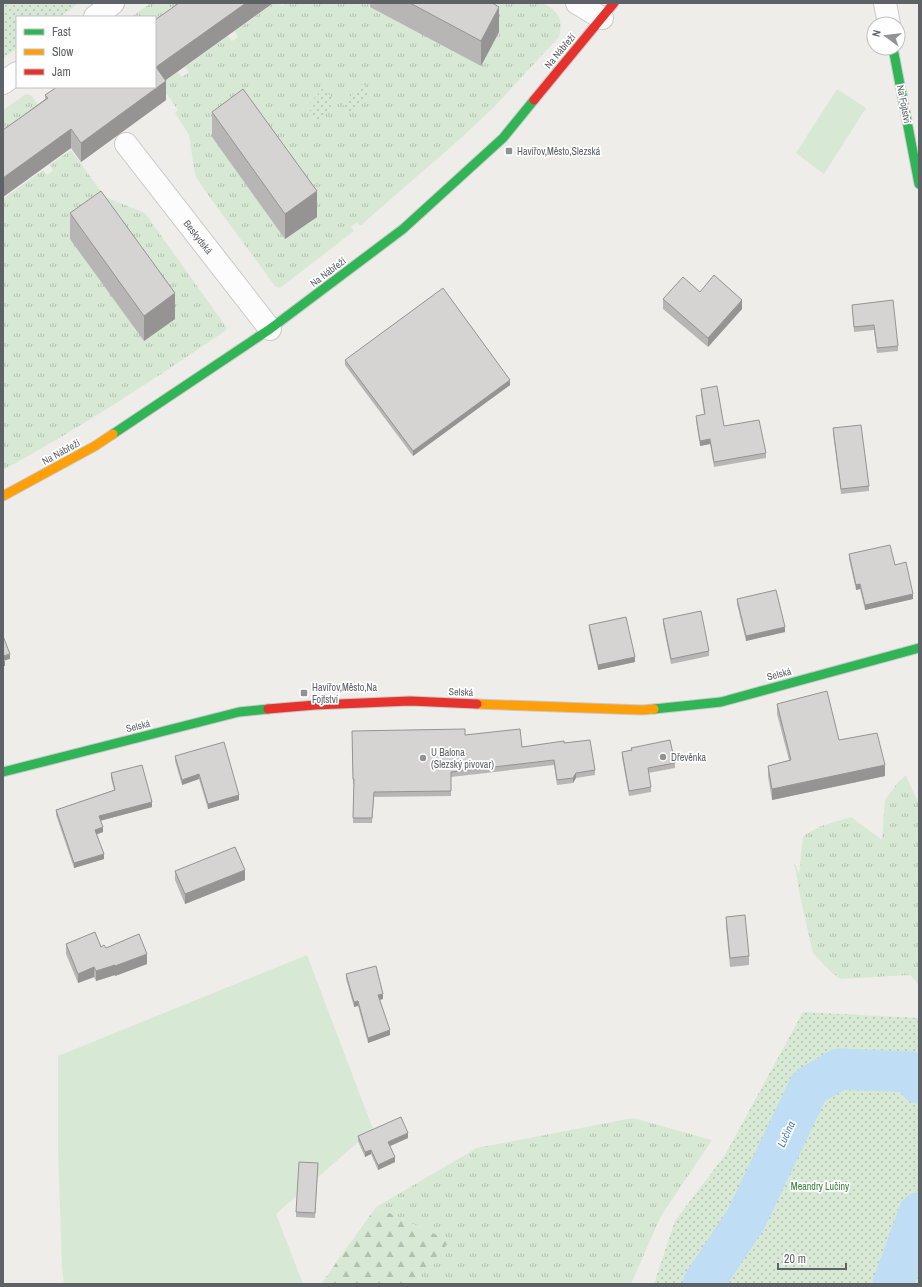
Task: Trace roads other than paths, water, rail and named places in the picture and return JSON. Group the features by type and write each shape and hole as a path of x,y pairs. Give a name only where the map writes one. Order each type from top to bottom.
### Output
{"street":[{"path":"96,16 113,3"},
{"path":"577,3 608,11"},
{"path":"885,3 887,16"},
{"name":"Na Nábřeží","path":"3,496 95,446 270,329 403,229 503,138 574,50 608,11"},
{"name":"Na Fojtství","path":"895,56 919,184"},
{"path":"3,83 16,74"},
{"name":"Beskydská","path":"126,144 270,329"},
{"name":"Selská","path":"3,772 239,712 315,705 410,701 642,710 721,702 919,648"}],"waterway":[{"name":"Lučina","path":"703,1284 746,1219 809,1087 839,1069 910,1072 919,1083"},
{"name":"Lučina","path":"893,1284 919,1213"}],"place":[{"name":"Havířov,Město,Slezská","path":"509,151"},
{"name":"Havířov,Město,Na Fojtství","path":"304,693"},
{"name":"Dřevěnka","path":"663,757"},
{"name":"U Balona (Slezský pivovar)","path":"423,758"}],"park label":[{"name":"Meandry Lučiny","path":"820,1186"}]}
